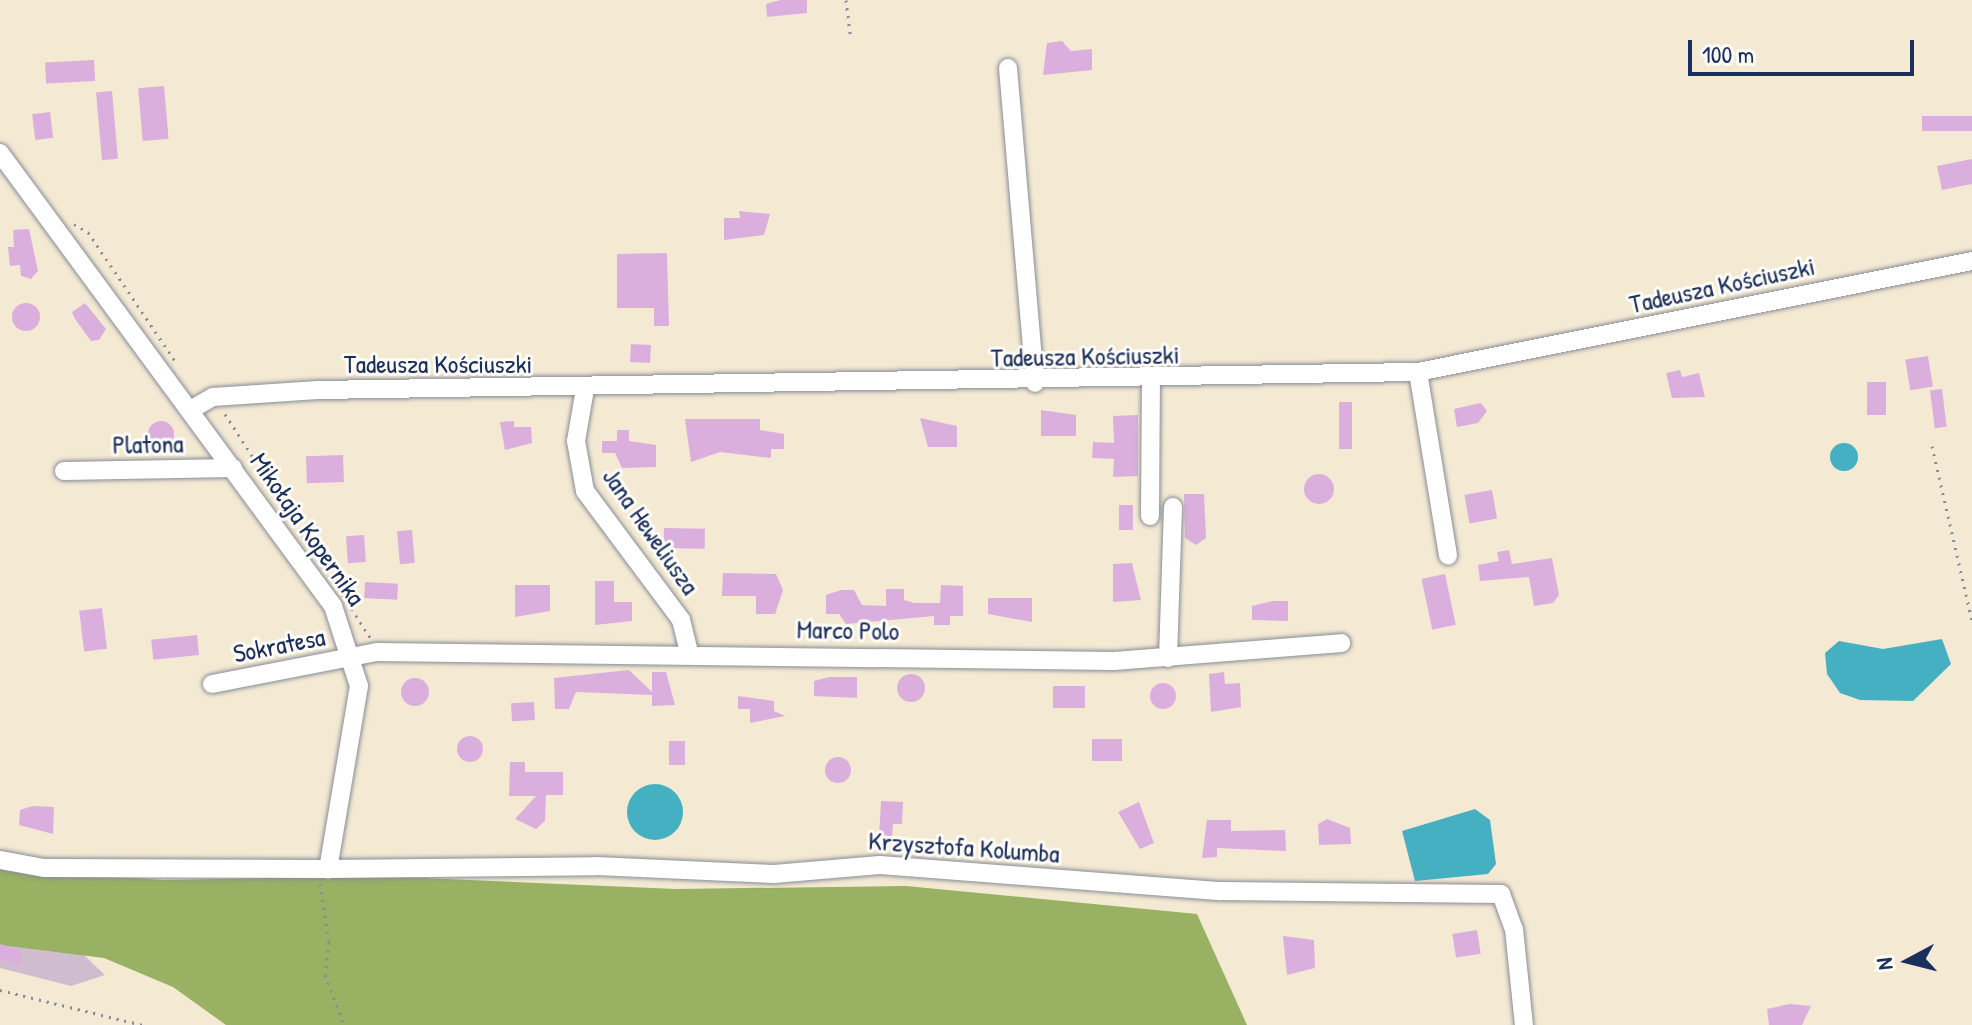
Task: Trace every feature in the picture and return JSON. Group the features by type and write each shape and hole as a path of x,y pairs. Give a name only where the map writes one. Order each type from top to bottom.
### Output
{"street":[{"path":"1008,68 1035,383"},
{"name":"Mikołaja Kopernika","path":"0,153 192,409 333,606 355,657 358,714 328,869"},
{"name":"Tadeusza Kościuszki","path":"192,409 213,397 318,390 1035,383 1418,372 1972,261"},
{"path":"1418,372 1448,556"},
{"path":"1150,516 1151,380"},
{"name":"Jana Heweliusza","path":"585,389 576,441 585,491 681,620 690,655"},
{"name":"Platona","path":"64,471 233,468"},
{"path":"1168,658 1173,507"},
{"name":"Marco Polo","path":"355,657 690,655 1168,658 1341,643"},
{"name":"Sokratesa","path":"212,684 355,657"},
{"path":"0,860 44,868 328,869"},
{"name":"Krzysztofa Kolumba","path":"328,869 596,866 774,874 880,865 1221,891 1501,894 1514,929 1524,1025"}],"path":[{"path":"846,0 850,35"},
{"path":"1932,446 1972,620"},
{"path":"328,869 319,881 329,942 325,975 344,1025"},
{"path":"0,990 143,1025"}],"shaded area":[{"path":"0,886 28,902 105,975 71,986 0,968"}],"green space":[{"path":"0,869 164,880 376,876 676,889 906,886 1197,914 1247,1025 226,1025 173,987 104,958 0,945"}],"water":[{"path":"1844,443 1854,447 1858,457 1854,467 1844,471 1834,467 1830,457 1834,447"},
{"path":"1942,639 1951,664 1913,701 1860,700 1840,693 1827,674 1825,653 1839,641 1883,649"},
{"path":"655,784 675,792 683,812 675,832 655,840 635,832 627,812 635,792"},
{"path":"1475,809 1490,820 1496,864 1488,874 1415,881 1402,831"}],"building":[{"path":"780,0 807,0 807,13 767,17 766,4"},
{"path":"1062,41 1071,51 1092,49 1092,70 1043,75 1047,43"},
{"path":"94,60 95,81 46,84 45,63"},
{"path":"164,86 169,139 143,141 138,88"},
{"path":"112,91 118,159 102,160 96,92"},
{"path":"50,112 53,138 35,140 32,114"},
{"path":"1922,116 1972,116 1972,131 1922,131"},
{"path":"1972,159 1972,184 1942,190 1937,166"},
{"path":"739,211 770,214 764,235 724,240 724,218 740,218"},
{"path":"29,229 38,271 31,279 21,276 20,265 10,266 8,247 14,247 13,230"},
{"path":"667,253 669,326 654,326 654,308 617,308 617,254"},
{"path":"26,303 36,307 40,317 36,327 26,331 16,327 12,317 16,307"},
{"path":"85,303 106,329 99,340 91,341 72,312"},
{"path":"631,344 651,345 650,363 630,362"},
{"path":"1928,356 1933,387 1910,390 1905,360"},
{"path":"1680,370 1682,377 1699,373 1705,397 1672,398 1666,373"},
{"path":"1867,382 1886,382 1886,415 1867,415"},
{"path":"1942,389 1947,427 1935,428 1930,390"},
{"path":"1339,402 1352,402 1352,449 1339,449"},
{"path":"1481,403 1487,411 1478,423 1457,427 1454,409"},
{"path":"1041,410 1076,415 1076,436 1041,436"},
{"path":"1138,415 1138,476 1113,477 1114,459 1092,458 1093,442 1114,443 1113,416"},
{"path":"920,418 957,426 957,447 928,447"},
{"path":"685,419 760,419 760,430 784,434 784,449 771,449 771,458 720,452 691,462"},
{"path":"161,421 170,425 174,434 170,443 161,447 152,443 148,434 152,425"},
{"path":"514,421 514,427 531,427 532,443 505,450 500,422"},
{"path":"617,430 629,430 629,441 656,445 656,467 622,468 615,453 602,453 602,441 617,441"},
{"path":"343,455 344,482 307,483 306,456"},
{"path":"1319,474 1330,478 1334,489 1330,500 1319,504 1308,500 1304,489 1308,478"},
{"path":"1492,490 1497,519 1469,523 1464,495"},
{"path":"1184,494 1204,494 1206,538 1196,545 1185,538"},
{"path":"1119,505 1133,505 1133,530 1119,530"},
{"path":"664,528 705,529 705,549 664,548"},
{"path":"412,530 415,563 400,564 397,531"},
{"path":"364,535 366,562 348,563 346,536"},
{"path":"1509,550 1512,564 1552,558 1559,595 1553,603 1534,606 1529,577 1480,581 1478,565 1499,561 1497,552"},
{"path":"1132,563 1141,600 1113,602 1113,564"},
{"path":"723,573 776,574 783,590 775,614 756,614 756,596 722,596"},
{"path":"1445,574 1456,625 1432,630 1422,579"},
{"path":"595,581 614,581 614,602 632,602 632,621 595,625"},
{"path":"365,582 398,584 397,600 364,598"},
{"path":"515,585 550,585 550,611 515,617"},
{"path":"941,585 963,586 963,616 950,616 950,625 934,625 934,616 846,624 839,614 826,614 826,595 841,590 854,590 862,605 886,606 886,589 904,589 904,600 914,603 940,603"},
{"path":"988,598 1032,598 1032,622 988,614"},
{"path":"1288,601 1288,621 1252,620 1252,606"},
{"path":"102,608 107,649 84,651 79,611"},
{"path":"197,635 199,655 153,660 151,640"},
{"path":"629,670 652,692 652,672 666,672 675,705 652,706 652,695 576,692 569,709 555,709 554,678"},
{"path":"1224,672 1225,684 1240,683 1241,707 1211,712 1209,674"},
{"path":"911,674 921,678 925,688 921,698 911,702 901,698 897,688 901,678"},
{"path":"829,677 857,677 857,698 814,696 814,681"},
{"path":"415,678 425,682 429,692 425,702 415,706 405,702 401,692 405,682"},
{"path":"1163,683 1172,687 1176,696 1172,705 1163,709 1154,705 1150,696 1154,687"},
{"path":"1053,686 1085,686 1085,708 1053,708"},
{"path":"738,696 774,701 774,711 785,716 750,723 750,709 738,709"},
{"path":"534,702 535,720 512,721 511,703"},
{"path":"470,736 479,740 483,749 479,758 470,762 461,758 457,749 461,740"},
{"path":"1092,739 1122,739 1122,761 1092,761"},
{"path":"669,741 685,741 685,765 669,765"},
{"path":"838,757 847,761 851,770 847,779 838,783 829,779 825,770 829,761"},
{"path":"510,762 525,762 525,772 563,772 563,795 546,795 545,821 536,829 515,819 536,796 509,796"},
{"path":"881,801 903,802 902,824 893,824 892,837 879,836"},
{"path":"1139,802 1154,843 1140,849 1118,812"},
{"path":"33,806 54,807 53,834 19,825 20,810"},
{"path":"1327,819 1350,828 1351,844 1319,845 1318,824"},
{"path":"1207,820 1231,820 1231,831 1285,830 1286,851 1217,848 1217,857 1202,858"},
{"path":"1477,930 1481,954 1456,958 1452,934"},
{"path":"1283,936 1314,940 1315,968 1287,975"},
{"path":"0,944 22,950 19,965 0,960"},
{"path":"1790,1004 1811,1006 1802,1025 1769,1025 1767,1009"}]}
